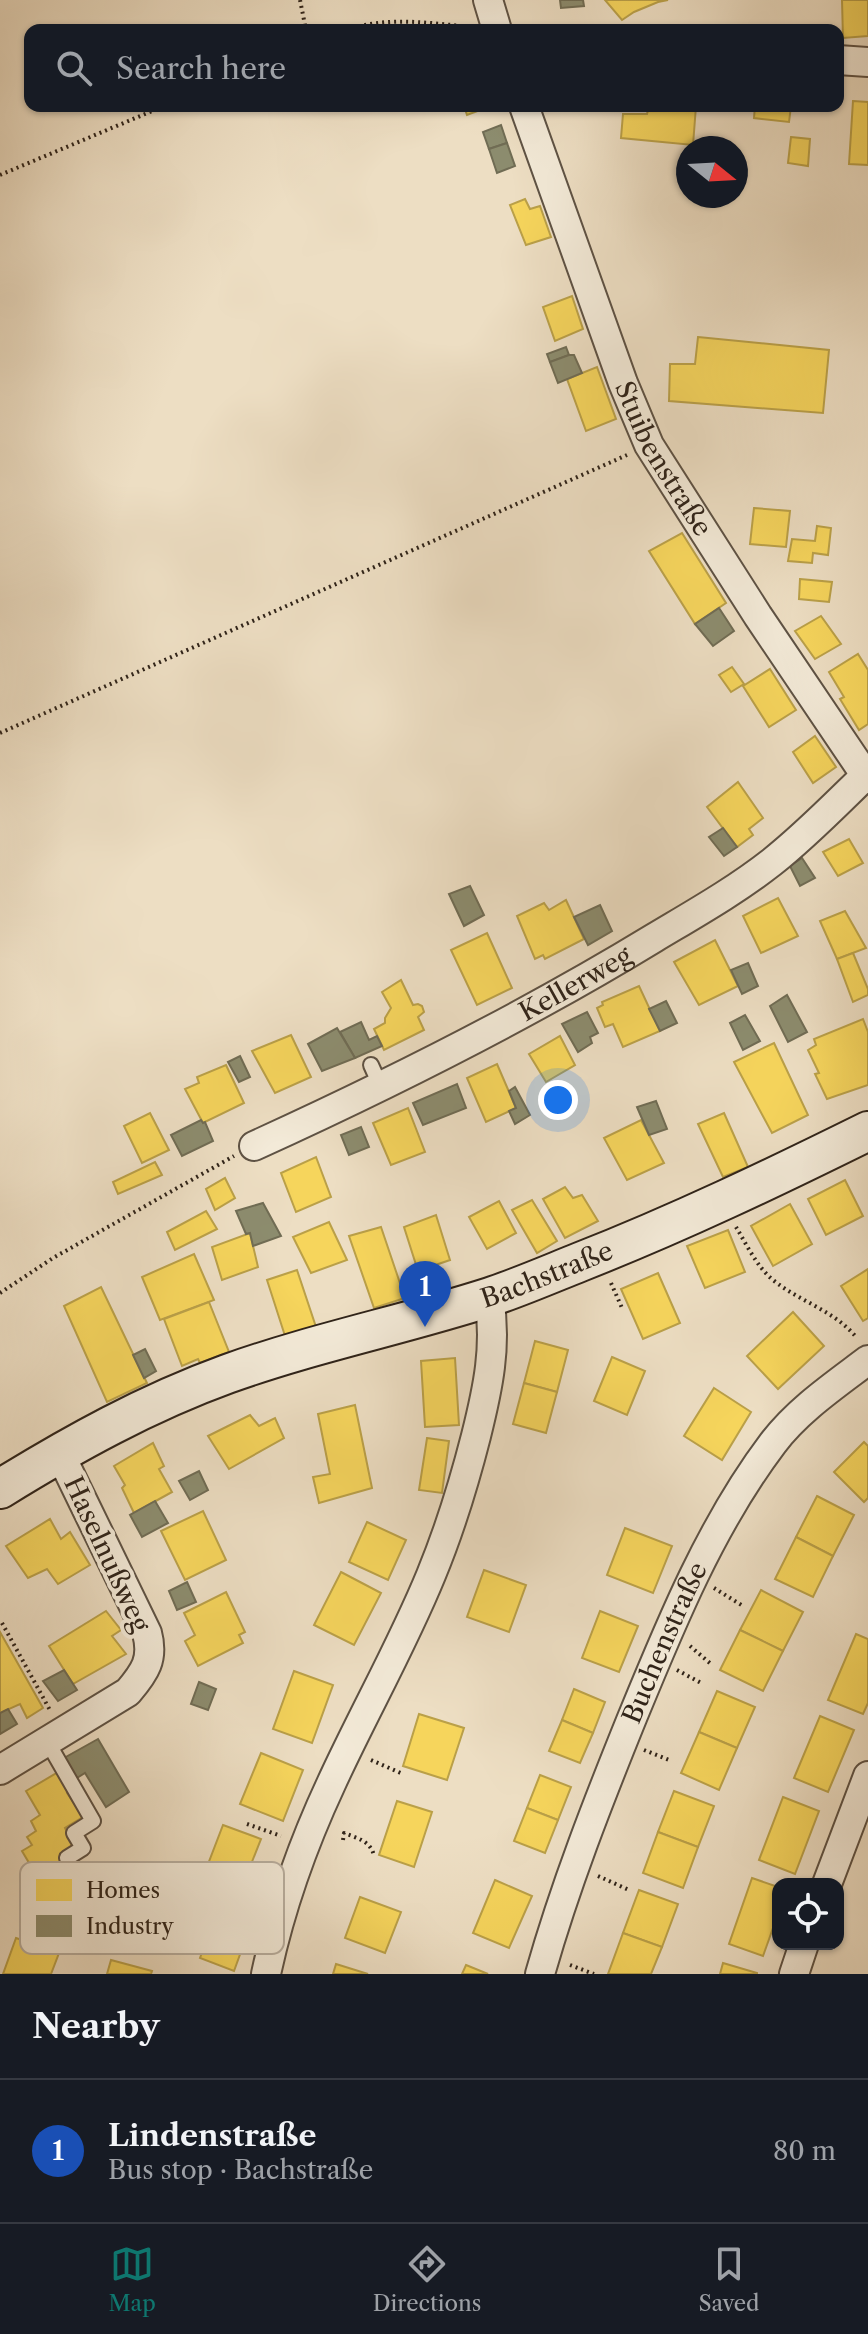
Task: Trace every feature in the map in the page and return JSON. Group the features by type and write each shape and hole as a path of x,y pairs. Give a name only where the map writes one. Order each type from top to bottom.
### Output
{"street":[{"path":"488,0 488,24"},
{"path":"844,60 868,62"},
{"name":"Stuibenstraße","path":"526,112 623,383 649,445 758,616 867,777"},
{"name":"Kellerweg","path":"254,1146 376,1075 534,1007 625,956 737,887 803,837 867,777"},
{"name":"Bachstraße","path":"0,1489 59,1452 148,1406 224,1375 344,1337 489,1297 669,1227 868,1131"},
{"path":"284,1905 306,1844 347,1750 404,1635 449,1530 468,1467 491,1363 494,1340 489,1297"},
{"name":"Buchenstraße","path":"540,1974 574,1866 642,1695 727,1513 774,1441 865,1352"},
{"name":"Haselnußweg","path":"0,1770 128,1692 141,1677 151,1646 59,1452"},
{"path":"829,1878 868,1776"},
{"path":"794,1974 802,1950"},
{"path":"266,1974 271,1954"}],"lane":[{"path":"55,1737 93,1821 74,1833 83,1848 67,1858"}],"path":[{"path":"300,0 305,24"},
{"path":"378,24 442,24"},
{"path":"0,175 150,112"},
{"path":"0,733 649,445"},
{"path":"0,1293 53,1258 254,1146"},
{"path":"743,1238 763,1270 774,1281 848,1327 865,1352"},
{"path":"695,1576 743,1606"},
{"path":"2,1623 55,1737"},
{"path":"347,1750 403,1774"},
{"path":"247,1824 306,1844"},
{"path":"343,1840 344,1833 365,1841 373,1849 374,1856"},
{"path":"574,1866 629,1890"}],"building: Homes":[{"path":"605,0 668,0 634,12 622,20"},
{"path":"842,0 868,0 868,36 844,38"},
{"path":"853,101 868,102 868,165 849,164"},
{"path":"696,112 694,136 676,136 676,143 621,138 623,114"},
{"path":"754,112 790,112 789,122 754,118"},
{"path":"791,137 810,139 808,166 788,163"},
{"path":"525,199 530,209 540,206 551,237 526,245 510,205"},
{"path":"572,296 583,329 555,341 543,307"},
{"path":"698,337 829,350 823,413 669,401 670,364 695,364"},
{"path":"597,367 616,419 586,431 567,379"},
{"path":"754,508 790,511 786,547 750,544"},
{"path":"817,526 831,528 828,555 813,553 812,563 788,561 792,539 815,541"},
{"path":"682,533 726,603 695,624 649,551"},
{"path":"800,579 832,582 829,602 799,599"},
{"path":"821,616 841,644 815,659 795,631"},
{"path":"858,654 868,670 868,724 859,730 840,699 844,697 829,672"},
{"path":"732,667 744,684 731,692 719,675"},
{"path":"770,669 796,710 769,727 743,686"},
{"path":"815,736 836,767 813,783 793,752"},
{"path":"738,782 763,818 749,829 753,835 737,847 707,807"},
{"path":"849,839 863,863 838,876 823,852"},
{"path":"778,898 798,936 761,953 743,916"},
{"path":"566,900 584,939 545,959 543,955 535,959 517,916 544,903 549,910"},
{"path":"845,911 866,948 837,959 820,921"},
{"path":"487,933 512,988 477,1005 451,950"},
{"path":"715,940 738,986 699,1005 674,962"},
{"path":"853,953 868,995 853,1002 837,959"},
{"path":"401,980 413,1005 422,1006 424,1012 418,1017 424,1030 384,1050 374,1029 385,1023 391,1008 382,992"},
{"path":"639,986 660,1031 623,1047 613,1024 605,1027 597,1008 603,1005 602,1002"},
{"path":"863,1019 868,1032 868,1085 827,1099 808,1050 816,1045 814,1039"},
{"path":"291,1035 311,1077 275,1093 252,1051"},
{"path":"560,1036 575,1065 546,1082 529,1054"},
{"path":"774,1043 808,1115 772,1133 734,1062"},
{"path":"497,1064 516,1108 486,1122 467,1078"},
{"path":"226,1065 244,1103 203,1123 185,1089 199,1083 197,1077"},
{"path":"408,1108 425,1152 391,1165 373,1123"},
{"path":"150,1113 169,1150 142,1163 124,1126"},
{"path":"724,1113 748,1167 723,1177 698,1124"},
{"path":"641,1120 664,1163 627,1180 604,1138"},
{"path":"316,1157 331,1197 296,1212 281,1173"},
{"path":"155,1162 162,1175 118,1194 113,1182"},
{"path":"225,1178 235,1198 215,1210 206,1189"},
{"path":"845,1180 863,1216 826,1235 808,1199"},
{"path":"565,1187 573,1198 582,1195 598,1221 565,1238 543,1199"},
{"path":"532,1200 557,1241 537,1253 512,1210"},
{"path":"499,1201 516,1233 487,1249 469,1217"},
{"path":"790,1204 812,1244 773,1266 751,1226"},
{"path":"206,1211 217,1229 175,1250 167,1232"},
{"path":"436,1215 450,1260 418,1271 404,1227"},
{"path":"329,1222 347,1260 311,1273 293,1237"},
{"path":"381,1227 405,1298 374,1308 349,1236"},
{"path":"728,1230 745,1272 705,1288 687,1246"},
{"path":"250,1233 258,1267 222,1280 212,1247"},
{"path":"194,1254 214,1300 160,1320 142,1277"},
{"path":"868,1269 868,1318 863,1321 841,1286"},
{"path":"297,1270 316,1327 286,1339 267,1280"},
{"path":"658,1273 680,1323 643,1339 621,1289"},
{"path":"101,1287 147,1383 107,1402 64,1306"},
{"path":"209,1302 229,1352 182,1366 164,1319"},
{"path":"793,1312 824,1346 778,1389 747,1356"},
{"path":"535,1341 568,1350 557,1392 524,1383"},
{"path":"612,1357 645,1371 627,1415 594,1401"},
{"path":"455,1358 459,1425 425,1427 421,1361"},
{"path":"524,1383 557,1392 546,1433 513,1424"},
{"path":"714,1388 751,1412 722,1460 684,1436"},
{"path":"355,1405 372,1488 319,1503 313,1477 330,1474 318,1414"},
{"path":"250,1415 259,1426 275,1418 284,1438 229,1469 208,1436"},
{"path":"427,1438 449,1441 442,1493 419,1490"},
{"path":"864,1442 868,1446 868,1498 864,1502 834,1472"},
{"path":"153,1443 164,1466 159,1469 172,1492 134,1513 122,1488 125,1485 114,1466"},
{"path":"817,1496 854,1515 833,1556 796,1537"},
{"path":"203,1511 226,1560 185,1580 161,1531"},
{"path":"50,1519 61,1539 70,1532 90,1565 58,1584 47,1569 28,1578 6,1546"},
{"path":"367,1522 406,1540 388,1580 349,1562"},
{"path":"625,1528 672,1546 653,1593 607,1575"},
{"path":"796,1537 833,1556 813,1597 775,1579"},
{"path":"484,1570 526,1585 509,1632 467,1617"},
{"path":"341,1572 381,1593 354,1645 314,1625"},
{"path":"761,1590 803,1612 783,1651 740,1630"},
{"path":"226,1592 245,1632 239,1635 243,1643 198,1666 185,1641 195,1635 184,1613"},
{"path":"106,1611 121,1630 112,1636 126,1654 73,1684 49,1646"},
{"path":"600,1611 638,1626 619,1672 582,1658"},
{"path":"740,1630 783,1651 763,1691 720,1670"},
{"path":"0,1632 43,1708 27,1718 20,1704 0,1713"},
{"path":"856,1634 868,1639 868,1703 863,1714 828,1700"},
{"path":"294,1671 333,1685 312,1743 273,1729"},
{"path":"574,1689 605,1702 593,1733 562,1720"},
{"path":"717,1691 755,1707 737,1748 699,1732"},
{"path":"419,1714 464,1728 447,1780 403,1766"},
{"path":"820,1716 854,1730 828,1792 794,1778"},
{"path":"562,1720 593,1733 580,1763 549,1751"},
{"path":"699,1732 737,1748 719,1790 681,1773"},
{"path":"261,1753 303,1770 283,1821 240,1804"},
{"path":"60,1771 70,1790 67,1793 83,1817 65,1828 74,1847 63,1854 68,1862 28,1862 22,1851 32,1845 27,1837 36,1831 31,1821 40,1815 26,1791"},
{"path":"540,1775 571,1787 558,1820 527,1808"},
{"path":"674,1791 714,1806 698,1847 658,1832"},
{"path":"783,1797 819,1811 795,1874 759,1860"},
{"path":"397,1801 432,1812 414,1867 379,1855"},
{"path":"527,1808 558,1820 545,1853 514,1841"},
{"path":"223,1825 261,1839 252,1862 209,1862"},
{"path":"658,1832 698,1847 683,1888 643,1873"},
{"path":"752,1878 772,1885 772,1931 763,1956 729,1944"},
{"path":"495,1880 532,1896 509,1948 473,1933"},
{"path":"639,1890 678,1904 662,1947 623,1933"},
{"path":"360,1897 401,1912 385,1953 345,1938"},
{"path":"623,1933 662,1947 651,1974 608,1974"},
{"path":"16,1938 20,1939 20,1954 59,1954 51,1974 3,1974"},
{"path":"201,1954 240,1954 234,1971 200,1958"},
{"path":"111,1960 152,1971 151,1974 107,1974"},
{"path":"723,1963 757,1973 757,1974 720,1974"},
{"path":"336,1964 368,1974 333,1974"},
{"path":"466,1965 488,1974 462,1974"}],"building: Industry":[{"path":"560,0 583,0 584,6 561,8"},
{"path":"501,125 507,143 489,149 483,132"},
{"path":"507,143 515,166 497,173 489,149"},
{"path":"566,347 569,355 550,362 547,354"},
{"path":"574,355 582,373 558,383 550,362"},
{"path":"719,608 734,631 713,646 695,624"},
{"path":"723,828 737,847 724,856 709,837"},
{"path":"802,858 815,878 800,886 790,866"},
{"path":"470,886 484,915 464,926 449,894"},
{"path":"600,905 612,931 588,945 574,917"},
{"path":"748,963 758,986 742,994 731,970"},
{"path":"787,995 807,1032 788,1042 770,1006"},
{"path":"666,1001 677,1023 660,1031 649,1009"},
{"path":"587,1012 598,1033 590,1037 592,1043 578,1052 562,1024"},
{"path":"745,1015 760,1041 743,1050 730,1023"},
{"path":"361,1022 369,1040 377,1036 382,1046 355,1058 340,1032"},
{"path":"337,1028 355,1058 322,1071 308,1044"},
{"path":"240,1056 250,1077 239,1082 228,1062"},
{"path":"457,1084 466,1108 423,1125 413,1103"},
{"path":"515,1087 530,1115 515,1124 509,1111 516,1108 509,1091"},
{"path":"656,1101 667,1129 649,1135 637,1107"},
{"path":"201,1120 205,1122 213,1141 182,1156 171,1135"},
{"path":"361,1127 369,1147 349,1155 341,1135"},
{"path":"263,1203 281,1236 253,1246 250,1233 246,1234 236,1211"},
{"path":"145,1349 156,1371 144,1378 133,1355"},
{"path":"199,1471 208,1490 190,1500 179,1481"},
{"path":"155,1501 168,1523 142,1537 130,1515"},
{"path":"187,1582 196,1602 177,1610 169,1591"},
{"path":"64,1670 77,1690 58,1701 43,1681"},
{"path":"199,1682 216,1689 208,1710 191,1704"},
{"path":"8,1709 17,1724 0,1734 0,1713"},
{"path":"98,1739 129,1792 106,1807 85,1773 77,1778 64,1758"}],"place":[{"name":"Lindenstraße","path":"425,1327"}]}
